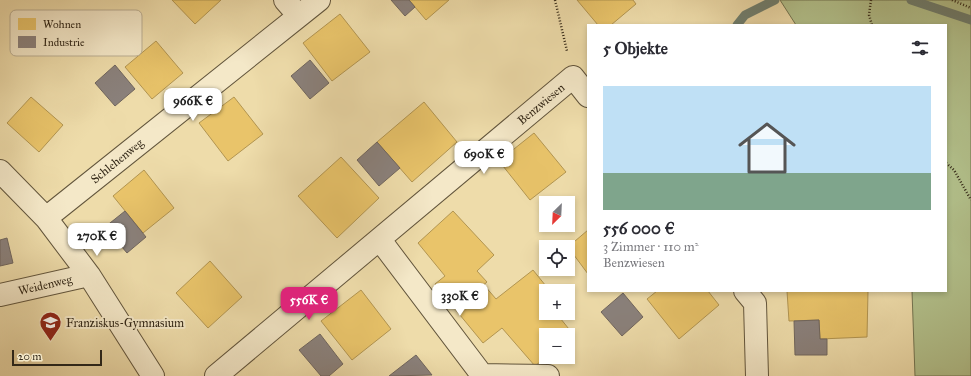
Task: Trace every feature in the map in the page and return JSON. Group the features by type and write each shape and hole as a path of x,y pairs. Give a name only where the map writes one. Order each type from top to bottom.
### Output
{"street":[{"path":"285,0 299,16"},
{"name":"Schlehenweg","path":"46,218 320,0"},
{"name":"Benzwiesen","path":"216,376 573,77 587,95"},
{"path":"0,171 46,218 89,275 153,376"},
{"path":"380,240 482,375 548,376"},
{"name":"Weidenweg","path":"0,295 89,275"},
{"path":"746,292 755,303 757,376"}],"path":[{"path":"555,0 573,77"},
{"path":"871,0 869,15 872,24"},
{"path":"952,0 971,8"},
{"path":"947,163 954,170 971,200"}],"green space":[{"path":"780,0 971,0 971,376 915,376 912,292 947,292 947,24 795,24"}],"building: Wohnen":[{"path":"172,0 221,0 195,24"},
{"path":"409,0 449,0 426,20"},
{"path":"577,0 633,0 636,4 612,24 597,24"},
{"path":"340,14 370,52 332,81 303,43"},
{"path":"156,41 183,73 152,99 125,67 138,56 142,56 142,53"},
{"path":"31,97 63,125 39,152 7,123"},
{"path":"234,97 263,134 228,161 199,123"},
{"path":"424,102 457,142 412,182 377,142"},
{"path":"534,133 566,172 530,200 499,161"},
{"path":"341,157 379,198 337,238 298,196"},
{"path":"144,170 174,208 143,233 113,196"},
{"path":"453,211 494,255 477,271 487,282 455,309 435,284 445,276 418,243"},
{"path":"587,231 587,273 575,256 575,241"},
{"path":"210,261 242,297 208,328 176,293"},
{"path":"533,270 544,284 539,284 539,320 562,320 568,328 539,328 539,363 535,366 502,328 483,343 455,309 484,285 496,299"},
{"path":"361,290 391,329 352,360 321,321"},
{"path":"656,292 709,292 719,305 679,339 647,299"},
{"path":"787,292 868,292 867,337 820,339 819,320 789,321"}],"building: Industrie":[{"path":"391,0 409,0 415,7 405,16"},
{"path":"310,60 329,83 310,99 291,76"},
{"path":"115,65 135,89 115,106 95,83"},
{"path":"377,142 400,168 379,186 357,160"},
{"path":"125,211 146,237 127,253 105,227"},
{"path":"7,238 13,263 0,266 0,240"},
{"path":"623,293 643,317 622,336 601,312"},
{"path":"819,320 820,339 827,339 827,355 795,355 794,321"},
{"path":"320,334 343,364 329,376 321,376 299,350"},
{"path":"416,355 432,375 389,376"}],"waterway":[{"path":"738,24 745,15 775,0"},
{"path":"911,0 971,20"}],"place":[{"name":"Franziskus-Gymnasium","path":"51,342"}]}
